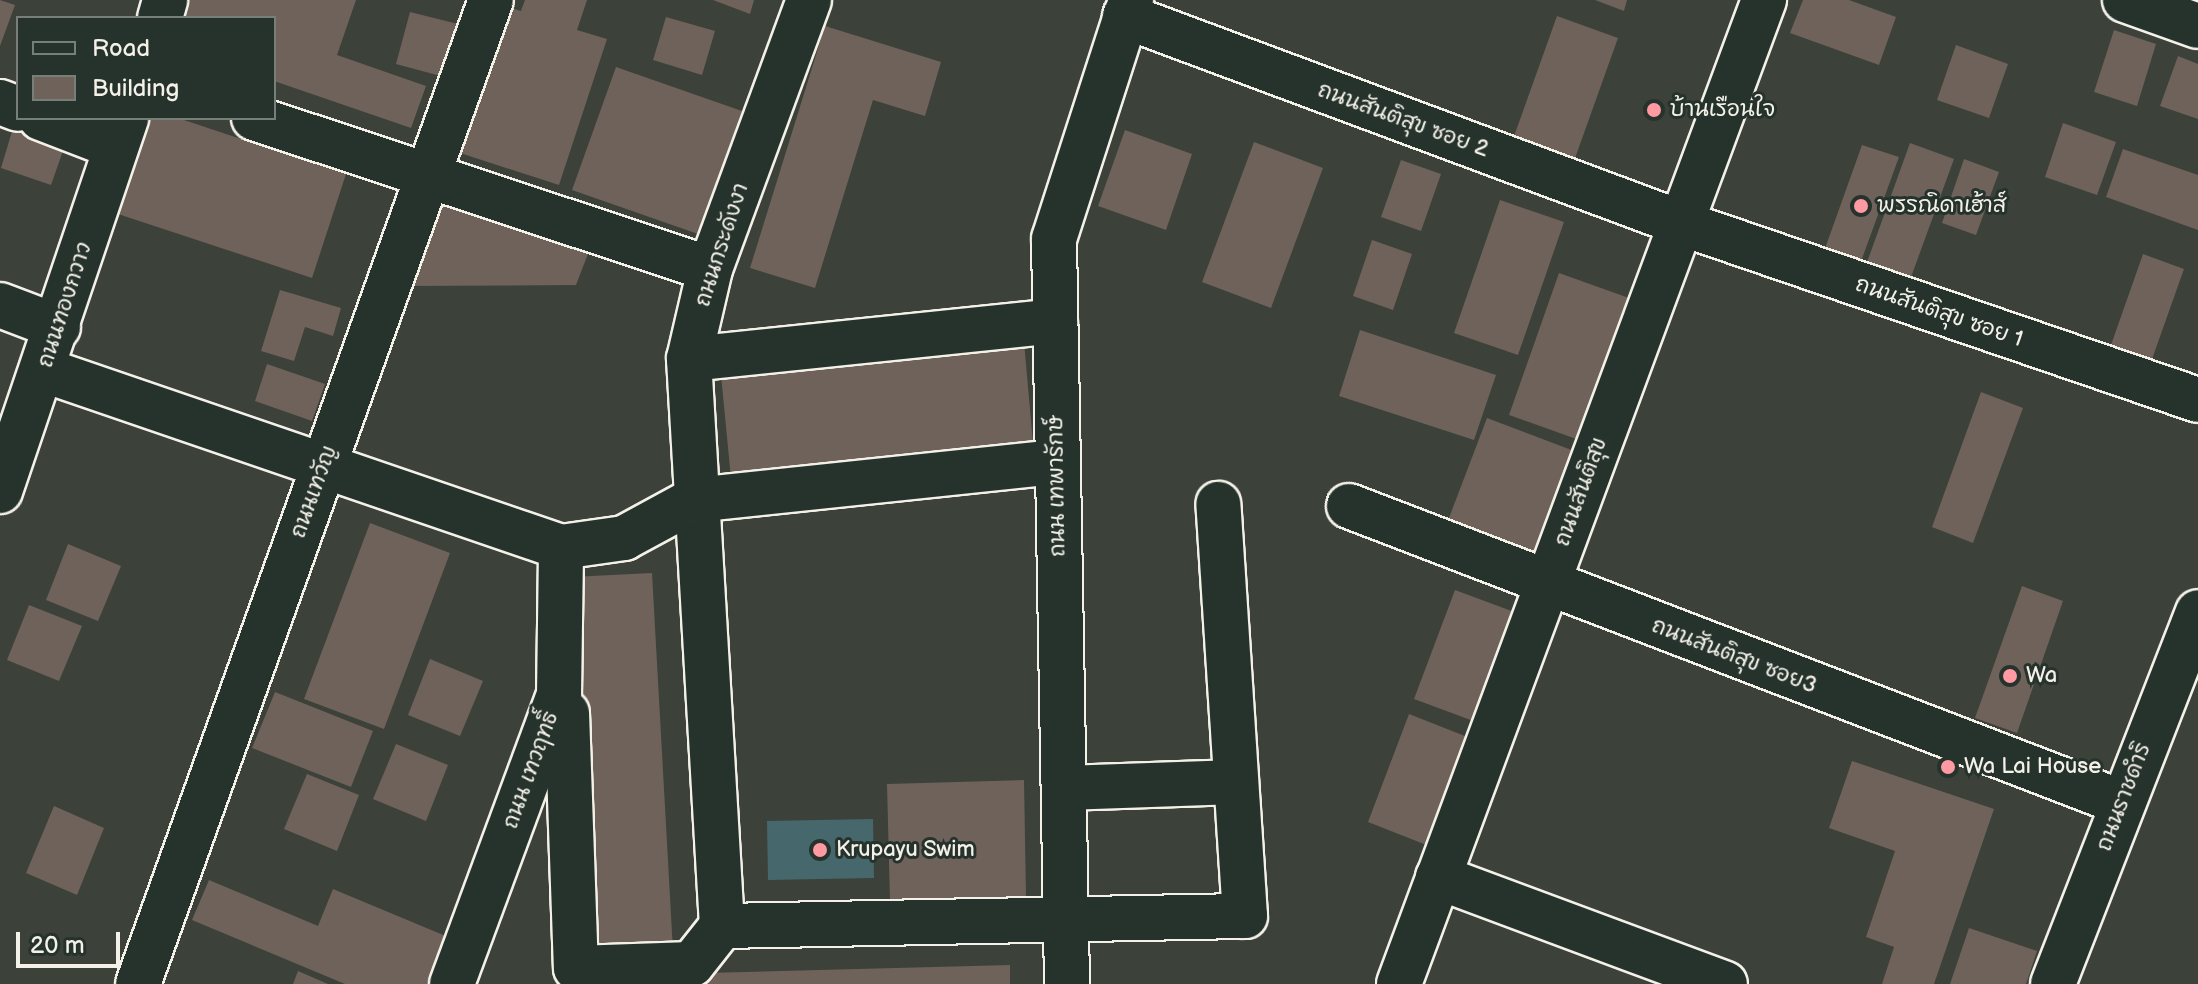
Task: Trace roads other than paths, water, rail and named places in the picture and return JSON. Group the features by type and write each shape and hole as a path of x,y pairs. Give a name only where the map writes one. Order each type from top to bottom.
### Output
{"street":[{"name":"ถนนเทวัญ","path":"138,984 491,0"},
{"name":"ถนนกระดังงา","path":"722,926 694,500 689,359 710,269 809,0"},
{"name":"ถนนสันติสุข","path":"1399,984 1764,0"},
{"path":"2125,0 2198,26"},
{"name":"ถนนสันติสุข ซอย 2","path":"1128,8 1681,223"},
{"name":"ถนน เทพารักษ์","path":"1067,984 1054,239 1128,8"},
{"path":"52,120 121,133"},
{"path":"260,120 710,269"},
{"name":"ถนนทองกวาว","path":"0,491 44,370 121,133"},
{"name":"ถนนสันติสุข ซอย 1","path":"1681,223 2198,400"},
{"path":"0,305 58,327"},
{"path":"689,359 1055,321"},
{"path":"44,370 561,547 624,538 694,500 1056,462"},
{"path":"567,713 576,968 692,964 722,926 1067,923 1245,916 1218,504"},
{"name":"ถนนสันติสุข ซอย3","path":"1349,506 1546,586 2120,802"},
{"name":"ถนน เทวฤทธิ์","path":"452,984 559,695 561,547"},
{"name":"ถนนราชดำริ","path":"2053,984 2120,802 2198,612"},
{"path":"1065,788 1236,782"},
{"path":"1438,877 1720,983"}],"water":[{"name":"Krupayu Swim","path":"873,819 874,878 768,880 767,821"}],"place":[{"name":"บ้านเรือนใจ","path":"1654,110"},
{"name":"พรรณิดาเฮ้าส์","path":"1861,206"},
{"name":"Wa","path":"2010,676"},
{"name":"Wa Lai House","path":"1948,767"},
{"name":"Krupayu Swim","path":"820,850"}]}
